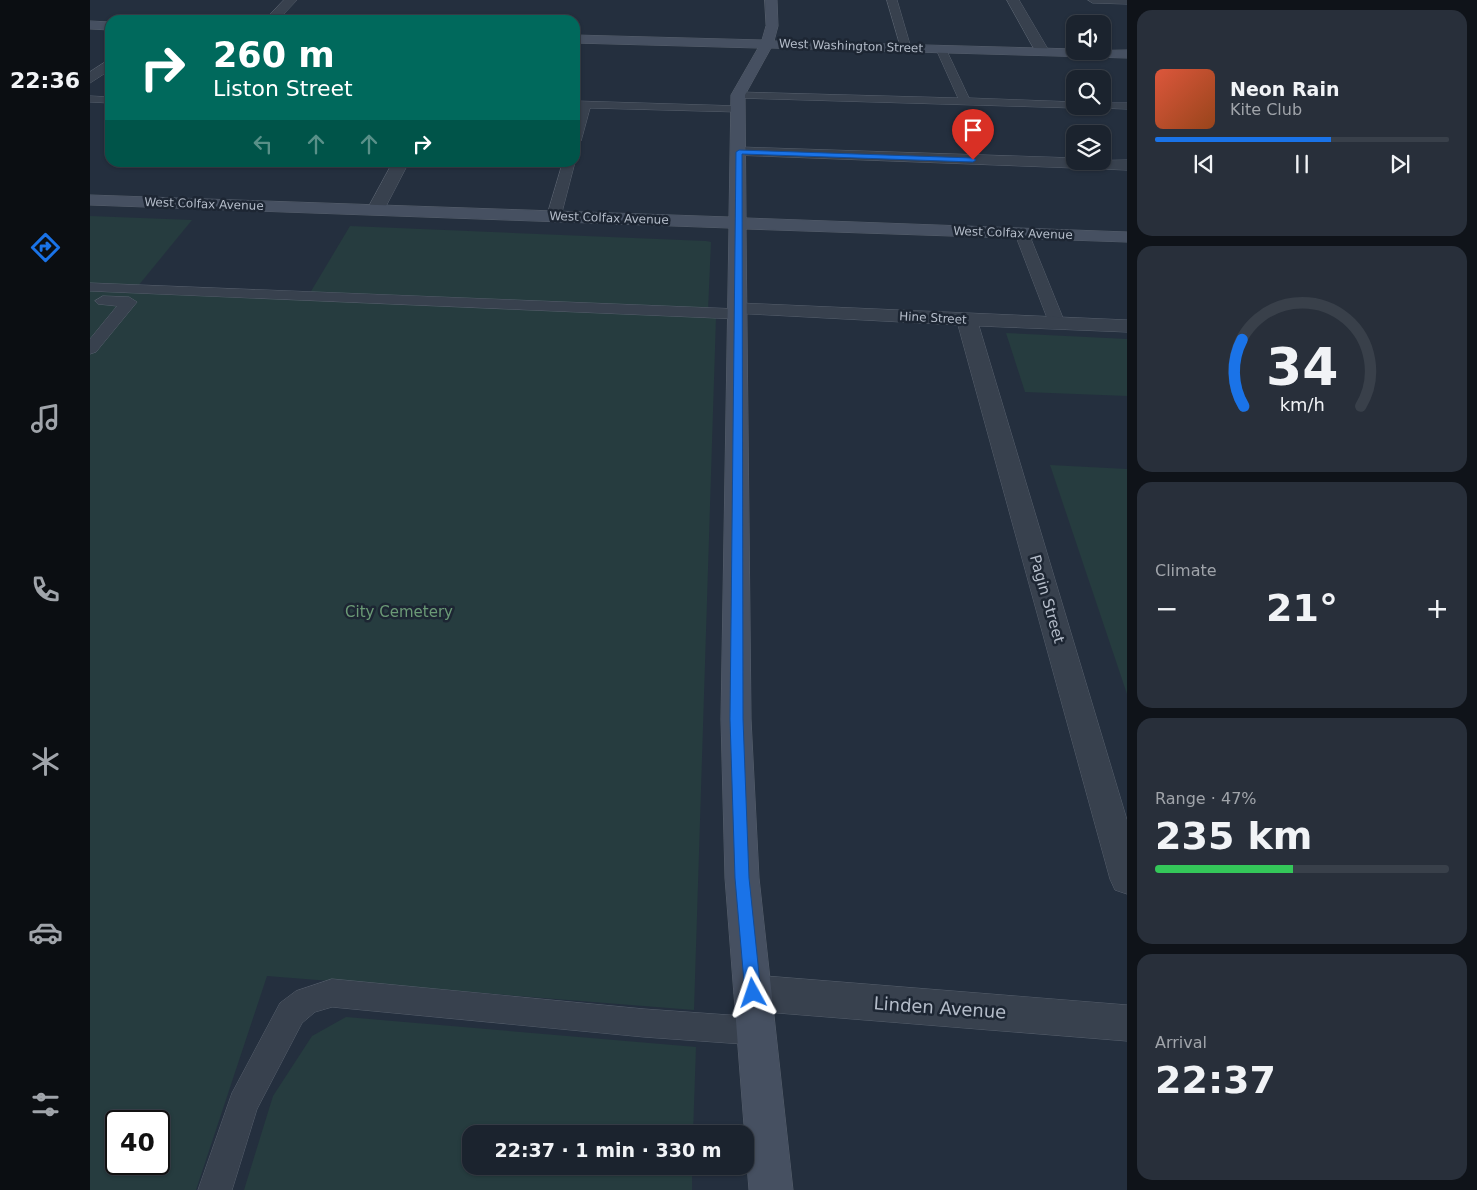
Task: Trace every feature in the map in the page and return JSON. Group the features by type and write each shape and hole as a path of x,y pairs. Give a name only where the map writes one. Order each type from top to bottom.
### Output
{"street":[{"path":"276,15 292,0"},
{"path":"771,1190 742,878 736,719 739,312 738,102 767,44 772,26 772,0"},
{"path":"1013,0 1042,51"},
{"path":"90,25 105,26"},
{"name":"West Washington Street","path":"580,39 1127,54"},
{"path":"90,79 105,67"},
{"path":"739,152 1127,166"},
{"path":"376,210 398,167"},
{"name":"West Colfax Avenue","path":"90,200 1127,238"},
{"name":"Hine Street","path":"739,312 1127,326"},
{"name":"Pagin Street","path":"967,319 1127,879"},
{"name":"Linden Avenue","path":"753,993 1127,1022"}],"lane":[{"path":"892,0 906,48"},
{"path":"1093,0 1127,1"},
{"path":"941,49 965,102"},
{"path":"90,100 105,100"},
{"path":"580,104 965,102 1066,105"},
{"path":"1111,106 1127,106"},
{"path":"554,216 568,167"},
{"path":"1022,234 1057,323"},
{"path":"90,286 739,312"},
{"path":"90,300 129,302 90,349"},
{"path":"215,1190 243,1104 291,1012 306,1002 332,993 644,1024 757,1031"}],"green space":[{"path":"90,216 192,220 138,286 90,284"},
{"path":"350,226 711,242 708,311 310,293"},
{"name":"City Cemetery","path":"90,290 716,317 694,1010 267,976 196,1190 90,1190"},
{"path":"1006,333 1127,339 1127,396 1025,392"},
{"path":"1050,465 1127,469 1127,694"},
{"path":"346,1017 696,1047 693,1125 462,1125 462,1175 692,1175 692,1190 244,1190 273,1096 312,1036"}],"route":[{"path":"753,993 742,878 736,719 739,152 973,160"}]}
